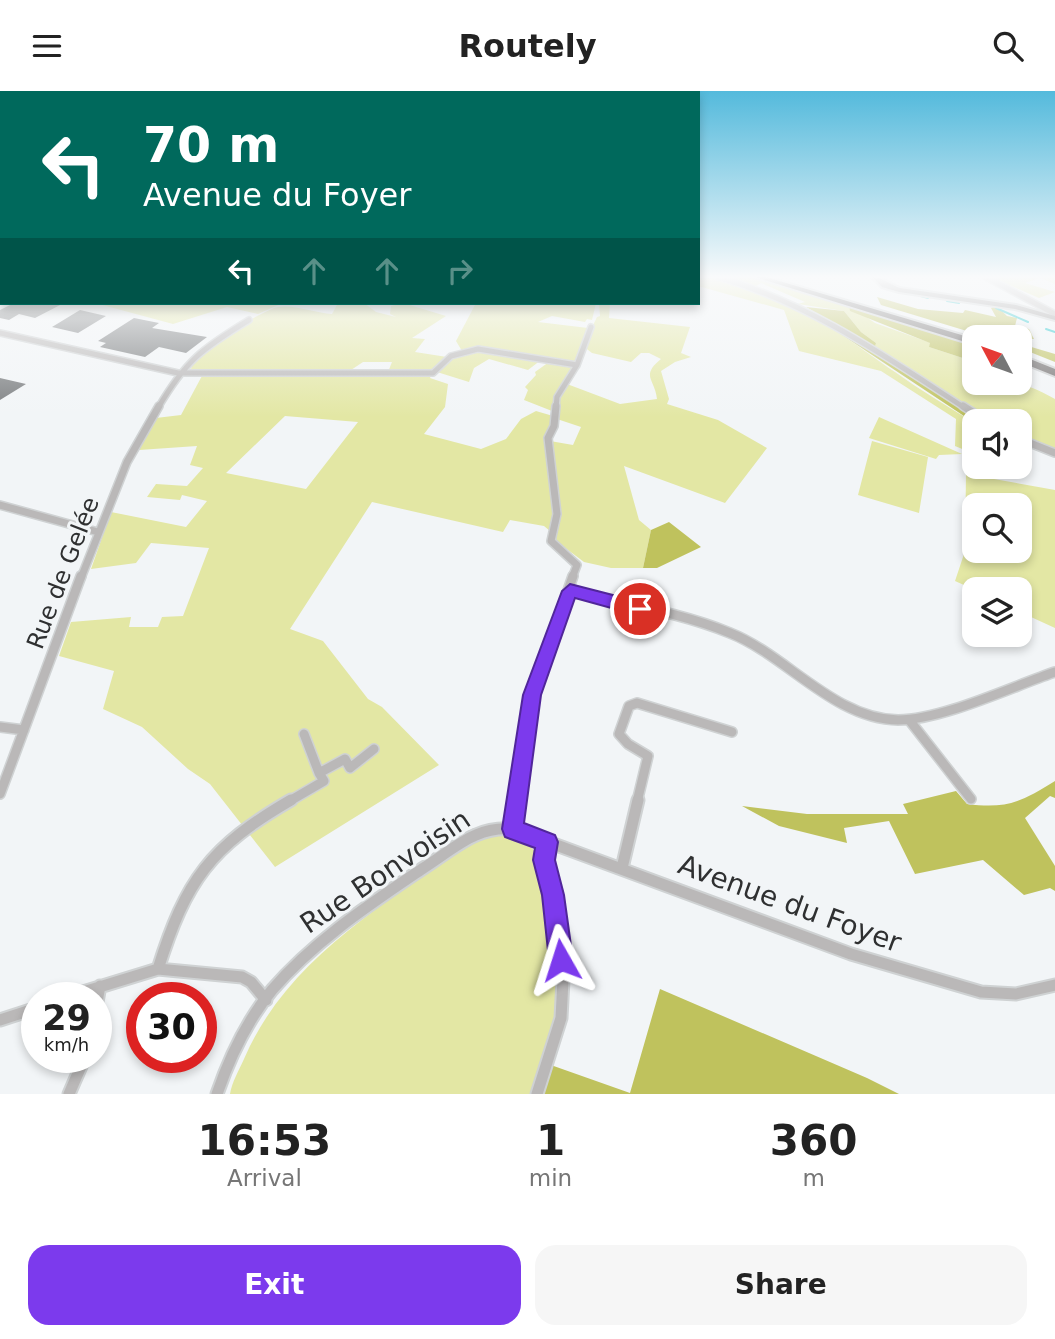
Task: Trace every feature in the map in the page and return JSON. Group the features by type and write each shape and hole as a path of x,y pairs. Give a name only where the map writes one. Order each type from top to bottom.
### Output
{"highway":[{"path":"915,324 962,338"},
{"path":"932,324 962,333"},
{"path":"1032,357 1055,366"},
{"path":"1032,363 1055,373"}],"street":[{"name":"Rue de Gelée","path":"0,794 127,462 178,373 208,345 243,324"},
{"path":"834,324 968,409"},
{"path":"0,333 178,373 433,373 446,358 478,349 577,365 591,327"},
{"name":"Rue Bonvoisin","path":"217,1094 231,1054 266,1000 307,951 332,931 462,843 493,829 513,829 532,695 577,565 551,541 557,514 548,438 554,426 557,397 577,365"},
{"path":"1032,444 1055,453"},
{"path":"0,505 98,532"},
{"path":"570,591 733,634 779,657 842,704 882,717 910,720 1055,672"},
{"path":"622,868 648,757 646,752 628,744 619,734 629,706 637,703 732,732"},
{"path":"910,720 971,799"},
{"path":"0,727 24,730"},
{"path":"158,969 191,885 199,873 248,826 324,781 304,734"},
{"path":"319,773 345,759 350,768 374,749"},
{"name":"Avenue du Foyer","path":"513,829 851,954 981,992 1016,994 1055,985"},
{"path":"537,1094 561,1018 563,980 557,920 544,860 547,842"},
{"path":"112,982 158,969 242,977 251,982 266,1000"},
{"path":"0,1020 21,1013"},
{"path":"69,1094 78,1073"}],"green space":[{"path":"244,324 434,324 412,338 425,339 415,352 447,357 434,370 388,372 392,362 363,362 348,372 191,369 204,353"},
{"path":"465,324 553,324 588,328 575,364 477,348 462,351 456,341"},
{"path":"594,324 661,324 690,327 681,353 691,357 675,362 661,371 669,399 667,404 718,420 767,448 725,503 624,466 639,520 651,530 643,568 611,568 584,562 556,541 555,533 561,510 550,441 573,445 581,427 557,419 559,396 567,384 620,404 657,399 650,374 661,359 649,353 641,353 631,362 592,353 583,346"},
{"path":"789,324 825,324 962,415 962,449 955,446 956,419 881,371 799,351"},
{"path":"854,324 877,324 931,343 929,347 962,358 962,395 1032,395 1032,388 1055,399 1055,451 1032,441 1032,409 972,409 875,347 876,343"},
{"path":"479,350 541,360 528,370 489,359 474,368 469,382 437,372 452,356"},
{"path":"549,362 574,365 552,411 524,400 528,390 525,387 536,375 535,372"},
{"path":"203,374 432,374 430,378 448,384 445,407 424,434 481,449 506,439 521,419 536,411 553,416 547,437 553,508 550,531 544,526 510,520 503,532 372,502 290,629 323,641 368,699 382,707 439,765 275,867 210,784 188,769 142,727 103,709 114,671 59,656 71,622 131,617 129,627 158,627 162,617 183,616 209,548 151,543 136,563 91,569 111,512 186,527 207,501 182,495 180,500 147,497 156,484 187,486 203,468 190,465 197,446 139,450 156,418 181,415","holes":["285,416 358,422 306,489 226,473"]},
{"path":"879,417 962,454 939,455 936,459 869,438"},
{"path":"872,441 928,457 919,513 858,495"},
{"path":"966,479 994,479 1055,490 1055,628 1032,617 1032,577 962,577 962,584 955,581 962,560 962,563 1032,563 1032,493 966,493"},
{"path":"500,834 521,838 537,853 556,927 559,997 541,1094 230,1094 236,1076 263,1023 286,991 313,962 375,910 474,841"}],"shaded area":[{"path":"835,324 854,324 876,343 875,347"},
{"path":"882,324 908,324 962,341 962,358 929,347 930,343"},
{"path":"943,324 1016,324 962,325 962,330"},
{"path":"833,329 887,359 962,409 962,415"},
{"path":"1032,347 1055,354 1055,362 1032,353"},
{"path":"669,522 701,547 657,568 643,568 651,530"},
{"path":"1055,781 1055,798 1050,796 1025,818 1055,866 1055,891 1050,888 1024,895 983,860 915,874 889,821 844,828 847,843 779,826 742,806 807,814 908,814 903,804 956,791 967,804 1003,804 1023,799"},
{"path":"660,989 899,1094 541,1094 548,1064 630,1093"}],"building":[{"path":"57,324 93,324 78,333 52,327"},
{"path":"125,324 158,324 152,328 207,337 186,353 159,347 145,357 100,347 106,343 98,341"},
{"path":"0,378 26,384 0,400"}],"waterway":[{"path":"1046,329 1055,332"}],"route":[{"path":"561,960 553,895 544,860 547,842 513,829 532,695 570,591 640,609"}]}
